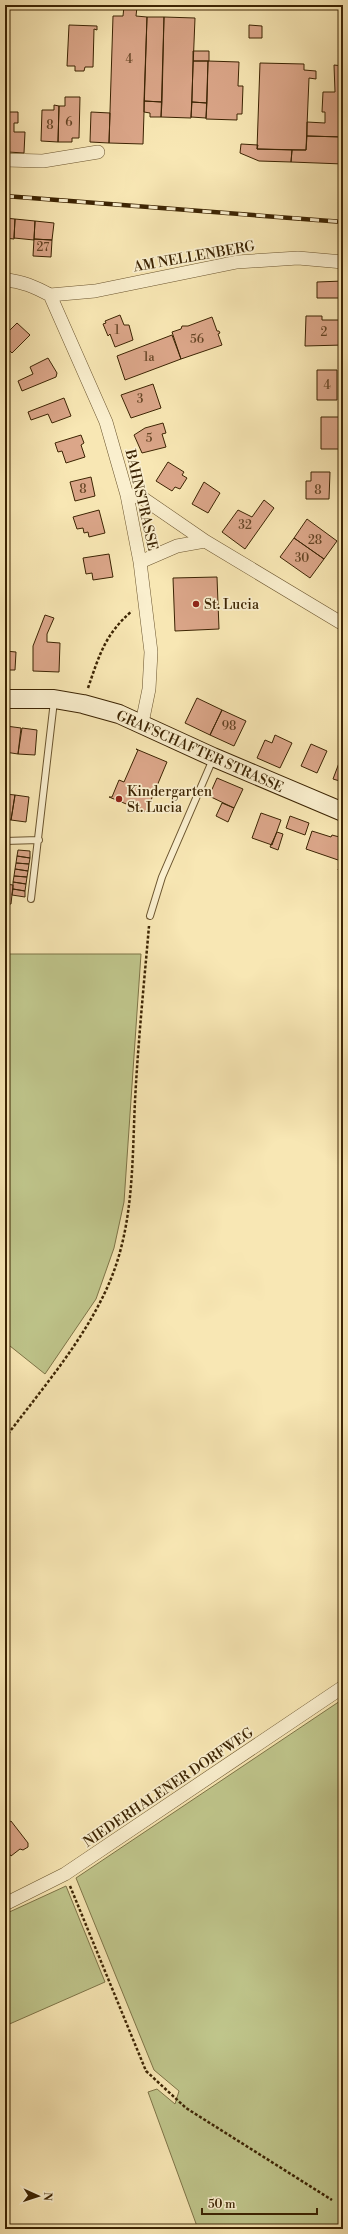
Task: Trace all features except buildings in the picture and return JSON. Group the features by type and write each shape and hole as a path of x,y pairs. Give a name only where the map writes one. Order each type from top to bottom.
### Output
{"main road":[{"name":"GRAFSCHAFTER STRASSE","path":"5,699 54,699 83,704 119,714 142,723 213,757 343,812"}],"street":[{"path":"5,160 43,162 98,152"},
{"name":"AM NELLENBERG","path":"50,295 95,292 237,262 298,258 343,262"},
{"path":"5,280 23,283 50,295"},
{"name":"BAHNSTRASSE","path":"50,295 106,422 127,495 146,600 151,652 149,689 142,723"},
{"path":"127,495 141,497 205,541 343,624"},
{"path":"140,562 177,546 205,541"},
{"name":"NIEDERHALENER DORFWEG","path":"5,1904 65,1874 343,1687"}],"lane":[{"path":"31,900 40,840 54,699"},
{"path":"150,916 162,878 213,757"},
{"path":"5,841 40,840"}],"path":[{"path":"83,704 99,656 116,624 146,600"},
{"path":"5,1438 93,1316 108,1287 122,1243 127,1224 131,1189 135,1100 150,916"},
{"path":"65,1874 146,2071 186,2108 332,2200"}],"green space":[{"path":"5,954 141,954 124,1202 114,1248 96,1299 45,1374 5,1342"},
{"path":"343,1699 343,2229 198,2229 148,2092 157,2089 175,2104 179,2091 154,2070 76,1878"},
{"path":"66,1886 105,1982 5,2026 5,1914"}],"railway":[{"path":"5,196 343,222"}],"place":[{"name":"St. Lucia","path":"196,604"},
{"name":"Kindergarten St. Lucia","path":"119,799"}]}
